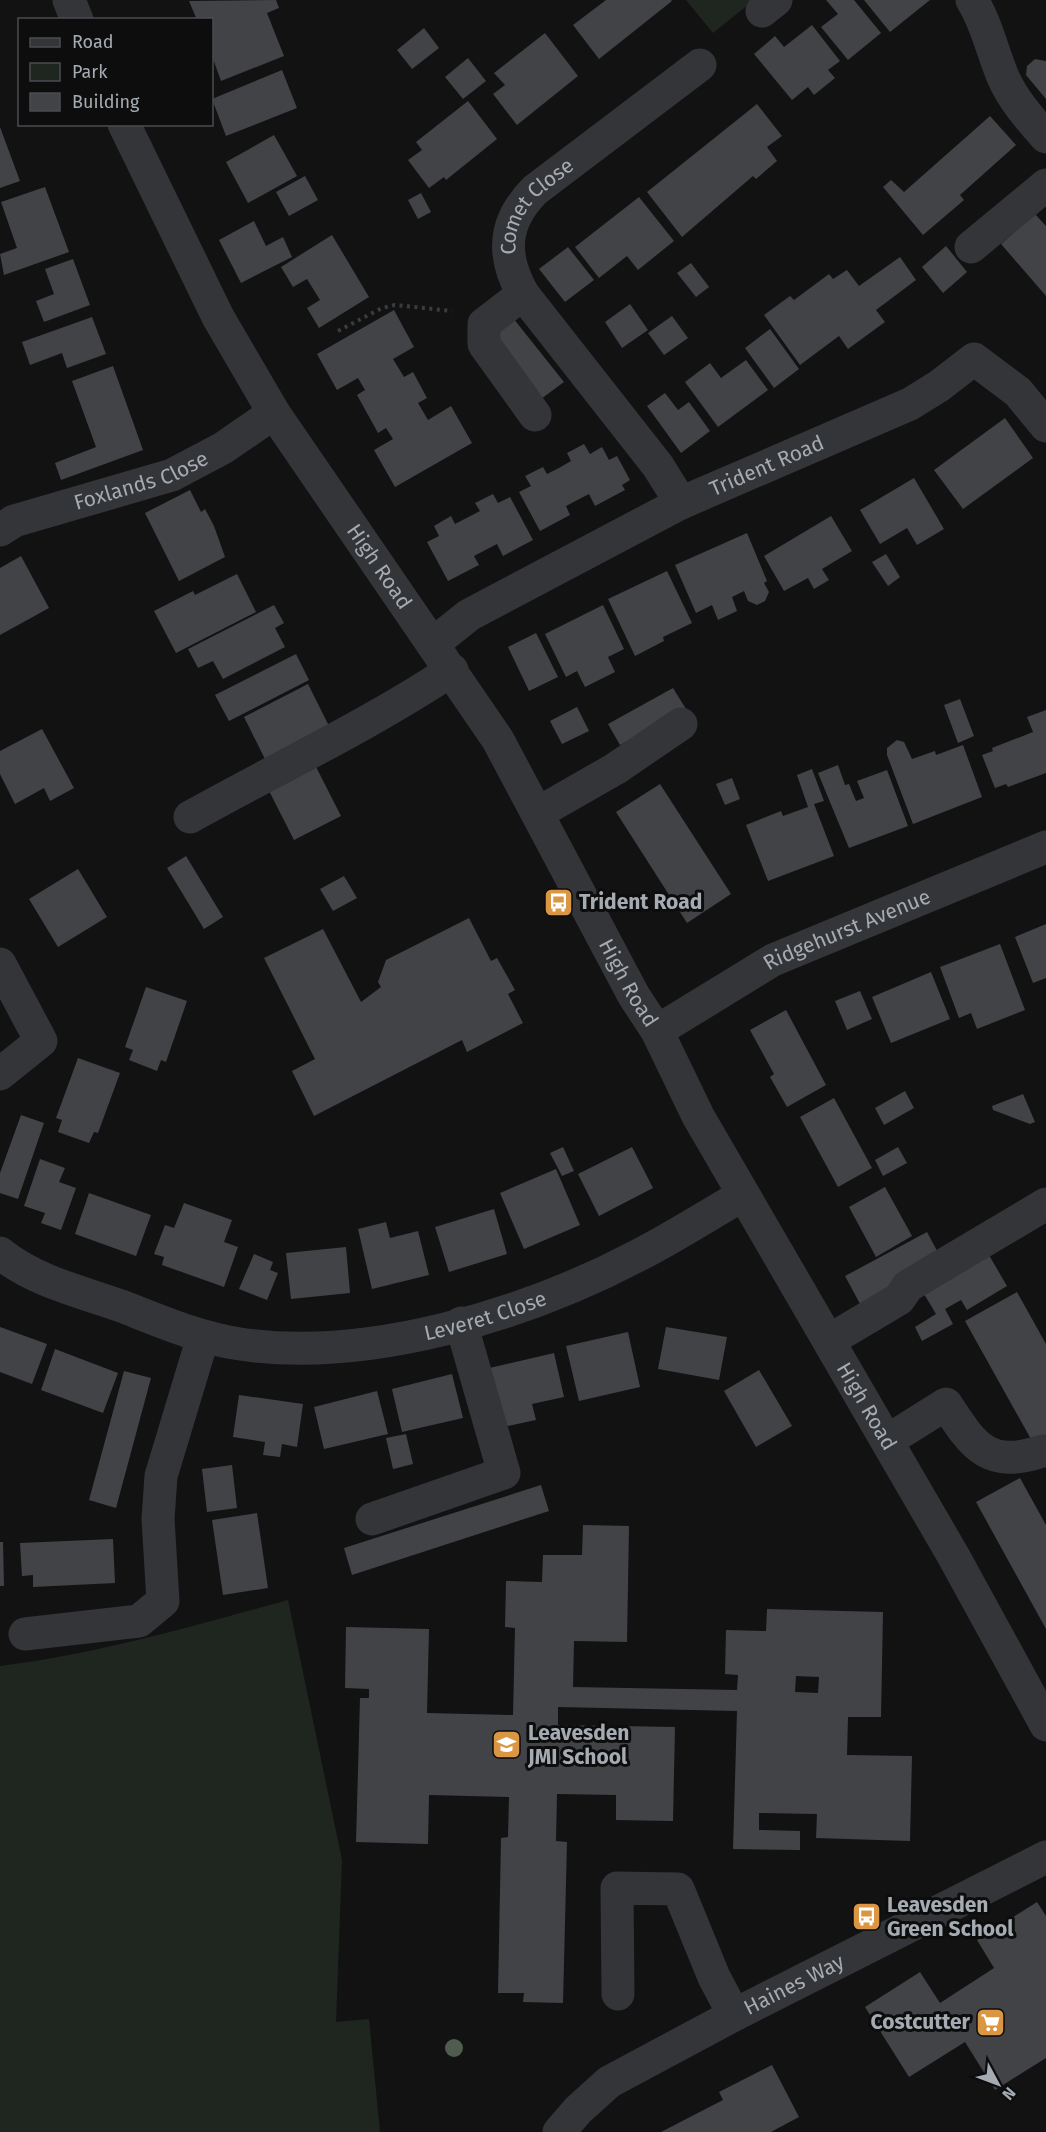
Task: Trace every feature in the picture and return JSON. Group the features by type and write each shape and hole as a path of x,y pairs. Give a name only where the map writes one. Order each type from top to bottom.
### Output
{"street":[{"path":"69,0 76,18"},
{"path":"972,0 983,18 1003,78 1016,100 1046,137"},
{"name":"Comet Close","path":"681,503 658,466 523,294 515,279 508,244 511,225 521,204 535,190 700,65"},
{"name":"High Road","path":"125,126 218,318 274,413 434,643 498,740 634,996 657,1031 698,1116 830,1340 1046,1725"},
{"path":"971,247 1046,184"},
{"path":"523,294 484,324 484,344 535,415"},
{"name":"Trident Road","path":"434,643 469,615 681,503 910,404 939,386 974,359 1018,392 1046,426"},
{"name":"Foxlands Close","path":"0,530 14,521 172,475 223,448 274,413"},
{"path":"190,817 297,757 392,710 452,670"},
{"path":"538,813 615,769 681,724"},
{"name":"Ridgehurst Avenue","path":"657,1031 773,960 1046,847"},
{"path":"0,964 41,1041 0,1074"},
{"name":"Leveret Close","path":"0,1253 27,1272 203,1337 274,1347 345,1347 389,1340 516,1309 568,1289 638,1256 743,1195"},
{"path":"830,1340 899,1299 908,1286 1046,1204"},
{"path":"372,1519 504,1473 461,1323"},
{"path":"25,1634 139,1621 163,1601 158,1519 161,1476 203,1337"},
{"path":"887,1440 946,1404 969,1440 985,1454 1013,1458 1043,1450"},
{"name":"Haines Way","path":"559,2132 578,2110 609,2082 734,2015 1046,1857"},
{"path":"618,1994 617,1888 678,1889 714,1977 734,2015"}],"path":[{"path":"338,331 382,308 395,305 474,313 484,324"}],"green space":[{"path":"686,0 754,0 713,33"},
{"path":"288,1600 342,1860 336,2022 369,2019 380,2132 0,2132 0,1666 109,1647"}],"building":[{"path":"276,0 279,8 267,13 284,56 221,81 213,59 213,18 196,18 189,1"},
{"path":"606,0 672,1 599,59 573,25"},
{"path":"826,0 854,0 881,33 848,60 821,27 838,14"},
{"path":"864,0 930,0 890,32"},
{"path":"812,25 840,61 828,70 835,78 814,95 808,87 792,100 754,54 775,36 784,47"},
{"path":"424,28 439,48 412,69 397,50"},
{"path":"545,33 578,76 517,125 493,94 505,85 494,73"},
{"path":"468,58 486,81 463,99 445,77"},
{"path":"1035,59 1046,61 1046,99 1026,75 1027,66"},
{"path":"282,70 297,108 226,136 213,99"},
{"path":"468,101 497,139 446,180 444,177 429,188 408,160 422,150 416,142"},
{"path":"757,104 782,136 767,147 777,161 756,179 753,176 682,237 647,192"},
{"path":"990,116 1016,145 960,195 964,200 923,235 883,187 891,180 904,192"},
{"path":"0,127 20,181 0,188"},
{"path":"274,135 297,176 248,203 226,162"},
{"path":"305,176 318,200 289,216 276,192"},
{"path":"45,187 69,252 4,275 0,254 17,248 1,202"},
{"path":"421,193 431,212 418,219 408,200"},
{"path":"639,197 674,241 638,270 627,256 599,278 575,247"},
{"path":"1035,214 1046,226 1046,296 1001,244"},
{"path":"254,221 266,246 283,237 292,257 241,283 219,240"},
{"path":"332,235 369,297 319,328 307,308 320,300 307,279 293,287 281,267"},
{"path":"946,246 967,272 943,293 922,267"},
{"path":"568,247 594,280 565,302 539,269"},
{"path":"900,257 916,280 876,310 885,322 848,349 839,336 800,365 764,315 790,296 794,300 829,274 833,279 847,270 859,286"},
{"path":"73,259 90,305 44,322 36,301 54,294 45,269"},
{"path":"691,263 709,287 696,297 677,273"},
{"path":"630,304 648,330 622,348 605,322"},
{"path":"394,310 414,347 393,359 404,377 413,372 427,398 418,403 428,420 451,406 472,443 395,487 374,450 393,439 386,428 378,433 357,395 365,390 358,378 337,390 317,354"},
{"path":"672,316 688,338 664,355 648,333"},
{"path":"92,317 106,354 67,368 62,353 30,365 22,342"},
{"path":"513,318 564,382 541,399 491,336"},
{"path":"770,329 799,369 774,388 745,348"},
{"path":"746,360 768,390 718,427 685,382 710,363 721,378"},
{"path":"113,366 143,450 61,480 55,463 96,447 72,381"},
{"path":"665,393 678,410 689,402 710,431 681,453 647,406"},
{"path":"1005,418 1033,458 963,509 934,470"},
{"path":"584,444 590,454 602,447 609,460 617,456 630,480 622,485 625,490 595,506 589,494 566,506 570,515 540,531 519,492 531,486 525,476 543,467 547,474 559,468 571,461 567,453"},
{"path":"914,478 944,529 917,545 907,528 880,544 860,510"},
{"path":"190,490 201,512 205,509 214,526 225,557 179,581 145,513"},
{"path":"493,494 498,503 510,497 533,540 503,556 497,544 474,556 479,565 448,581 427,542 439,536 434,526 451,516 455,524 480,511 475,503"},
{"path":"831,516 852,551 822,569 829,580 814,589 808,578 784,591 764,556"},
{"path":"747,533 767,581 764,583 769,592 765,601 757,605 748,601 744,591 732,597 737,611 718,620 712,605 696,613 675,565"},
{"path":"886,554 900,577 888,586 872,562"},
{"path":"21,556 49,608 0,635 0,568"},
{"path":"667,571 692,623 663,637 664,641 635,656 608,599"},
{"path":"237,574 256,612 176,653 154,611 193,591 195,595"},
{"path":"274,605 284,623 275,628 285,647 223,679 213,661 198,668 188,649"},
{"path":"603,605 624,649 608,657 615,672 585,687 577,671 566,677 545,634"},
{"path":"536,633 558,677 529,691 508,647"},
{"path":"296,654 309,680 229,721 215,695"},
{"path":"308,684 330,728 266,761 244,717"},
{"path":"673,688 686,709 620,745 608,724"},
{"path":"960,699 974,736 958,743 944,705"},
{"path":"577,707 589,731 562,744 550,721"},
{"path":"1046,710 1046,773 1008,787 1006,784 995,788 982,755 993,751 992,748 1033,732 1027,717"},
{"path":"42,729 74,788 50,801 44,788 15,804 0,774 0,751"},
{"path":"897,740 904,742 912,759 935,751 936,755 963,745 982,797 913,824 887,755 887,748"},
{"path":"312,759 341,816 294,840 265,783"},
{"path":"838,765 845,785 849,784 856,801 864,798 857,781 887,770 908,826 849,848 818,773"},
{"path":"812,769 824,801 814,804 834,856 768,881 746,825 781,811 783,816 808,807 797,775"},
{"path":"732,778 740,799 725,805 716,784"},
{"path":"660,784 731,894 687,923 616,812"},
{"path":"186,856 223,917 204,929 167,868"},
{"path":"78,869 107,917 58,947 29,899"},
{"path":"344,876 357,898 333,911 320,889"},
{"path":"469,918 491,961 497,958 515,990 508,994 523,1023 467,1052 462,1040 314,1116 292,1071 315,1059 264,958 323,929 361,1002 381,987 378,982 386,960"},
{"path":"1046,924 1046,978 1033,983 1015,937"},
{"path":"1000,944 1025,1010 977,1029 971,1013 959,1018 940,967"},
{"path":"931,972 950,1019 891,1043 872,997"},
{"path":"146,987 187,1001 166,1062 161,1060 157,1071 129,1060 133,1050 125,1047"},
{"path":"860,991 872,1019 847,1030 835,1001"},
{"path":"786,1010 826,1085 787,1107 770,1077 774,1074 750,1030"},
{"path":"78,1058 120,1073 98,1133 94,1132 89,1143 58,1132 62,1120 56,1118"},
{"path":"905,1091 914,1108 884,1125 875,1108"},
{"path":"1023,1094 1035,1122 1030,1124 993,1110 992,1106"},
{"path":"834,1098 872,1168 838,1187 800,1117"},
{"path":"21,1115 44,1123 18,1199 0,1193 0,1173"},
{"path":"563,1147 574,1171 562,1176 550,1153"},
{"path":"632,1147 653,1188 599,1216 578,1174"},
{"path":"898,1147 907,1163 883,1176 875,1160"},
{"path":"40,1159 65,1168 59,1182 76,1188 61,1230 41,1223 45,1213 24,1206"},
{"path":"556,1169 580,1225 524,1249 500,1193"},
{"path":"885,1187 912,1236 876,1257 849,1207"},
{"path":"89,1193 151,1215 136,1256 75,1234"},
{"path":"184,1203 232,1220 224,1242 238,1247 224,1287 162,1265 164,1257 154,1254 165,1225 174,1228"},
{"path":"494,1209 507,1254 449,1272 435,1227"},
{"path":"386,1222 390,1238 418,1231 429,1275 372,1289 358,1229"},
{"path":"927,1232 942,1260 866,1315 845,1276"},
{"path":"346,1247 350,1293 291,1299 286,1253"},
{"path":"986,1250 1007,1286 967,1310 961,1300 945,1309 953,1324 922,1341 915,1327 936,1314 921,1289"},
{"path":"254,1254 273,1262 270,1270 278,1273 267,1300 239,1289"},
{"path":"1017,1292 1046,1344 1046,1456 1032,1441 965,1321"},
{"path":"0,1327 47,1344 32,1384 0,1372"},
{"path":"666,1327 727,1337 719,1380 658,1369"},
{"path":"628,1332 640,1387 579,1401 566,1346"},
{"path":"55,1349 118,1373 103,1413 41,1390"},
{"path":"554,1353 564,1397 532,1404 536,1420 498,1428 485,1369"},
{"path":"759,1370 792,1426 756,1447 724,1391"},
{"path":"124,1371 151,1378 116,1508 89,1500"},
{"path":"452,1374 463,1418 402,1432 392,1389"},
{"path":"377,1391 388,1434 324,1449 314,1407"},
{"path":"239,1395 303,1404 297,1447 282,1444 280,1457 263,1455 265,1442 233,1437"},
{"path":"406,1434 413,1464 393,1469 386,1438"},
{"path":"232,1465 237,1508 207,1512 202,1469"},
{"path":"1020,1478 1046,1525 1046,1629 976,1502"},
{"path":"541,1485 549,1511 352,1575 344,1548"},
{"path":"257,1513 268,1588 223,1595 212,1520"},
{"path":"583,1525 629,1526 627,1642 574,1641 573,1687 737,1690 738,1675 725,1674 726,1630 766,1631 767,1609 883,1612 881,1717 848,1717 847,1755 912,1756 910,1841 816,1838 817,1814 759,1813 759,1830 800,1831 800,1850 733,1849 737,1711 558,1707 558,1725 675,1727 673,1821 616,1820 616,1795 557,1794 556,1841 567,1842 563,2003 523,2002 524,1993 498,1993 501,1838 508,1837 509,1797 429,1795 428,1844 356,1842 360,1698 369,1698 369,1689 345,1688 346,1627 429,1629 427,1713 513,1715 515,1628 505,1627 506,1581 542,1582 543,1555 582,1555","holes":["796,1676 819,1677 818,1693 795,1692"]},
{"path":"113,1539 115,1583 33,1587 33,1575 22,1576 20,1543"},
{"path":"0,1542 3,1542 4,1586 0,1586"},
{"path":"1037,1902 1046,1916 1046,2058 995,2090 965,2042 909,2077 865,2007 920,1972 940,2003 994,1968 977,1940"},
{"path":"772,2065 799,2117 771,2132 661,2132 723,2100 719,2092"}],"place":[{"name":"Trident Road","path":"558,902"},
{"name":"Leavesden JMI School","path":"507,1745"},
{"name":"Leavesden Green School","path":"866,1917"},
{"name":"Costcutter","path":"991,2022"}]}
